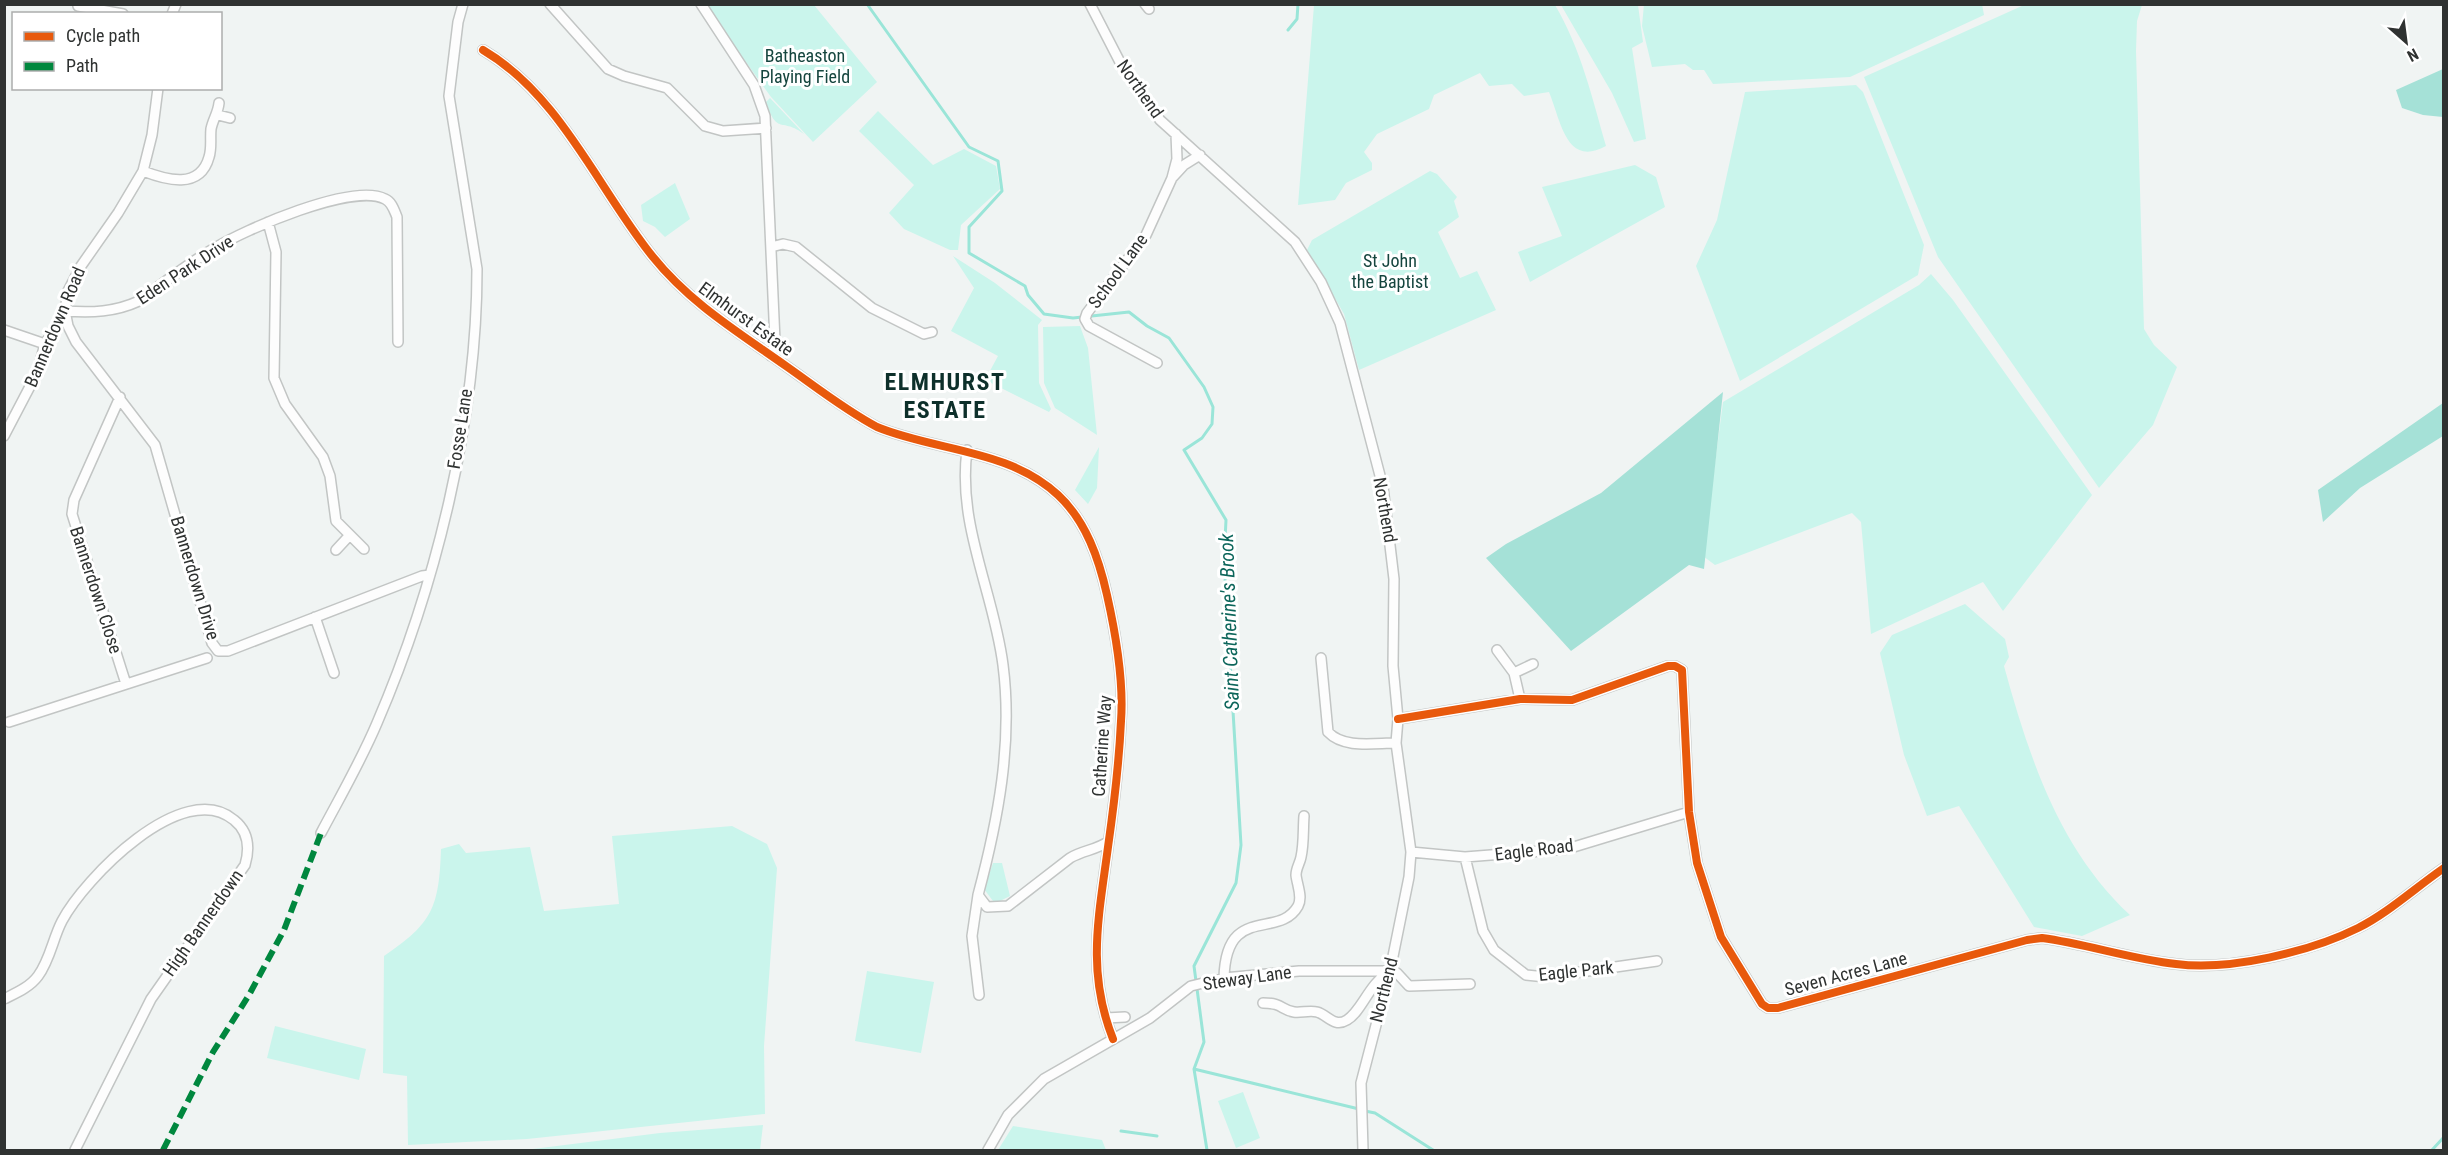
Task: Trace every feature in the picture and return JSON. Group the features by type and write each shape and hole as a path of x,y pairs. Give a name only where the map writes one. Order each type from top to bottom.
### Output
{"street":[{"name":"Fosse Lane","path":"321,833 376,726 430,575 463,432 477,295 477,268 449,96 458,22 463,4"},
{"path":"550,4 608,69 639,81 667,88 705,126 723,130 766,128"},
{"name":"Elmhurst Estate","path":"701,4 754,85 761,102 766,128 775,341 771,356"},
{"name":"Northend","path":"1089,4 1129,77 1148,105 1176,134 1297,245 1337,313 1383,487 1393,553 1395,618 1393,666 1398,719 1396,743 1411,852 1409,878 1390,971 1361,1083 1363,1150"},
{"path":"78,6 112,12"},
{"name":"Elmhurst Estate","path":"483,50 517,75 550,110 651,255 678,286 711,316 877,427 902,437 967,450"},
{"path":"486,65 493,56"},
{"name":"Bannerdown Road","path":"4,436 37,373 45,344 65,311 68,291 81,266 118,213 143,171 152,135 158,90"},
{"path":"143,171 175,181 198,175 207,164 211,128 218,115 219,103"},
{"path":"218,115 230,118"},
{"name":"School Lane","path":"1157,363 1089,326 1086,316 1146,235 1172,178 1177,159 1176,134"},
{"name":"School Lane","path":"1172,178 1184,165 1200,155"},
{"name":"Eden Park Drive","path":"65,311 112,311 126,307 139,301 214,248 268,222 318,204 364,195 385,199 393,206 397,217 398,342"},
{"path":"268,222 276,252 274,378 285,404 323,457 330,476 336,521 364,549"},
{"path":"771,247 783,244 796,247 872,308 924,334 933,332"},
{"name":"Bannerdown Drive","path":"65,311 68,326 76,342 120,397 154,445 212,643 218,651 228,651 422,576 430,575"},
{"path":"4,330 45,344"},
{"name":"Bannerdown Close","path":"120,397 74,500 72,514 126,684"},
{"path":"967,450 964,470 968,520 1003,664 1006,727 993,837 978,895 972,936 979,995"},
{"name":"Catherine Way","path":"967,450 1010,467 1058,495 1094,548 1109,604 1119,664 1122,718 1095,946 1098,983 1113,1039"},
{"path":"336,550 349,536"},
{"path":"315,617 334,673"},
{"path":"1497,650 1514,673 1520,699"},
{"path":"9,722 207,658"},
{"path":"1321,658 1328,732 1336,740 1344,742 1396,743"},
{"path":"1514,673 1533,664"},
{"name":"Seven Acres Lane","path":"1398,719 1520,699 1572,700 1668,666 1675,666 1682,670 1689,812 1697,863 1712,915 1737,965 1762,1004 1768,1008 1801,1002 2015,943 2042,938 2176,964 2217,967 2248,962 2330,940 2359,928 2444,868"},
{"name":"High Bannerdown","path":"4,999 37,977 62,921 72,906 129,842 164,823 197,810 210,809 225,813 242,828 248,845 245,865 151,999 75,1150"},
{"name":"Eagle Road","path":"1411,852 1465,857 1567,849 1689,812"},
{"path":"1224,978 1227,951 1237,936 1254,925 1288,916 1297,909 1300,901 1296,874 1301,859 1305,816"},
{"path":"978,895 987,907 1008,906 1075,855 1101,847 1109,841"},
{"name":"Eagle Park","path":"1465,857 1483,931 1494,950 1526,975 1546,977 1657,961"},
{"name":"Steway Lane","path":"988,1150 1008,1115 1044,1079 1150,1018 1191,986 1224,978 1299,971 1390,971"},
{"path":"1263,1004 1279,1003 1291,1012 1317,1012 1331,1022 1340,1023 1354,1013 1376,980 1390,971 1397,973 1408,986 1470,984"},
{"path":"1106,1018 1125,1017"}],"green space":[{"path":"1644,4 1982,4 1984,15 1850,77 1713,84 1704,70 1693,70 1685,64 1652,67 1642,26"},
{"name":"Batheaston Playing Field","path":"705,5 814,5 877,82 813,142 771,97"},
{"path":"1314,5 1555,5 1579,56 1606,146 1593,151 1582,151 1574,146 1562,128 1549,92 1524,96 1512,84 1489,86 1480,73 1434,95 1429,109 1377,134 1364,152 1372,163 1372,170 1346,183 1335,200 1298,205"},
{"path":"1561,5 1638,5 1643,42 1632,48 1646,139 1634,142 1612,93"},
{"path":"2024,5 2142,5 2137,21 2136,51 2144,329 2154,345 2177,367 2153,425 2099,488 1938,257 1864,77"},
{"path":"2443,69 2443,117 2423,115 2402,108 2396,90"},
{"path":"1856,85 1863,92 1924,245 1918,275 1740,381 1696,266 1717,220 1745,92"},
{"path":"770,98 804,134 797,129 777,123 773,119 766,102"},
{"path":"878,111 933,165 964,149 996,166 1000,189 961,225 958,250 950,250 904,229 889,213 914,185 859,131"},
{"path":"1635,165 1656,177 1665,207 1530,282 1518,252 1562,236 1542,187"},
{"name":"St John the Baptist","path":"1430,171 1437,174 1457,197 1454,201 1459,217 1438,232 1460,278 1477,271 1496,310 1359,370 1344,314 1307,250 1312,240"},
{"path":"675,183 690,219 665,237 655,227 643,221 641,205"},
{"path":"953,256 995,283 1042,320 1038,325 1039,383 1051,409 1049,412 985,380 998,356 951,331 974,288"},
{"path":"1931,274 1953,300 2092,495 2003,611 1983,582 1871,634 1861,522 1852,513 1715,565 1703,556 1723,402 1919,285"},
{"path":"1080,326 1088,348 1097,435 1055,408 1044,383 1043,327"},
{"path":"1723,392 1704,569 1689,565 1571,651 1486,558 1506,544 1601,493"},
{"path":"2443,403 2443,436 2360,488 2323,522 2318,490"},
{"path":"1099,447 1097,488 1088,504 1075,490"},
{"path":"1965,604 2005,639 2009,657 2004,666 2024,734 2050,800 2084,861 2105,889 2130,915 2082,936 2034,927 1959,806 1927,816 1904,755 1880,653 1892,635"},
{"path":"732,826 767,844 777,868 764,1046 765,1114 527,1139 408,1145 407,1076 383,1073 384,956 413,934 430,912 438,886 441,849 459,844 466,853 530,847 544,911 619,904 612,836"},
{"path":"993,863 1002,863 1010,896 1000,901 993,901 984,889"},
{"path":"867,971 934,982 921,1053 855,1041"},
{"path":"275,1026 366,1049 359,1080 267,1058"},
{"path":"1243,1092 1260,1138 1236,1148 1218,1101"},
{"path":"763,1125 760,1150 525,1150 660,1133"},
{"path":"1013,1126 1102,1140 1106,1150 998,1150"}],"waterway":[{"name":"Saint Catherine's Brook","path":"867,4 969,147 998,161 1002,191 969,227 969,253 1025,286 1028,295 1044,314 1073,318 1129,312 1147,326 1169,338 1204,387 1213,407 1212,424 1202,438 1184,450 1226,520 1224,560 1241,845 1236,883 1194,966 1204,1042 1194,1069 1207,1150"},
{"path":"1288,30 1297,19 1298,4"},
{"path":"1194,1069 1359,1109"},
{"path":"1365,1111 1375,1113 1433,1150"},
{"path":"1121,1131 1157,1136"},
{"path":"2432,1150 2444,1137"}],"marked path":[{"path":"163,1150 213,1052 249,995 284,930 321,833"}],"cycle path":[{"path":"483,50 510,69 535,92 577,145 653,257 683,289 715,316 842,406 877,427 994,460 1017,468 1039,480 1068,505 1084,529 1104,581 1118,658 1122,705 1119,752 1097,943 1100,990 1113,1039"},
{"path":"1398,719 1520,699 1572,700 1668,666 1675,666 1682,670 1689,812 1697,863 1721,937 1762,1004 1768,1008 1778,1008 2027,940 2042,938 2176,964 2220,965 2269,958 2317,945 2358,928 2391,908 2444,868"}],"district":[{"name":"ELMHURST ESTATE","path":"945,396"}]}
